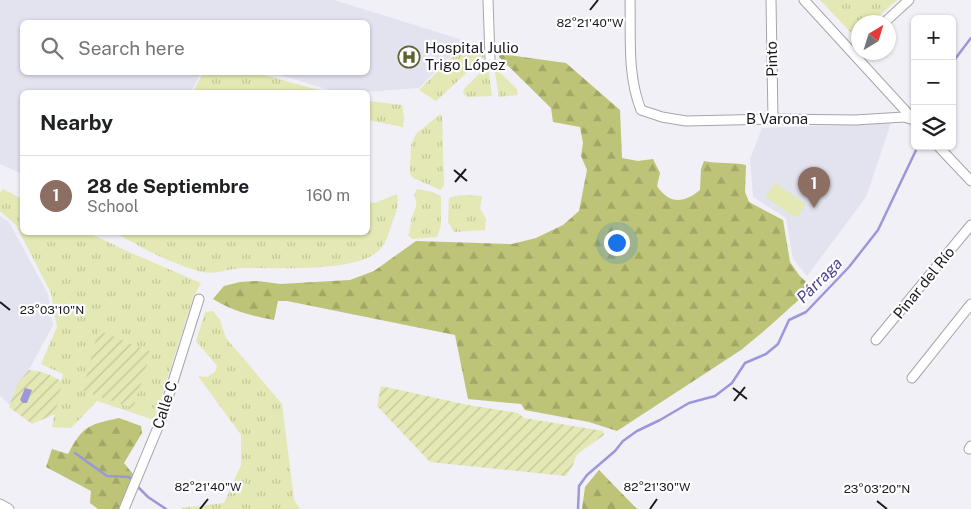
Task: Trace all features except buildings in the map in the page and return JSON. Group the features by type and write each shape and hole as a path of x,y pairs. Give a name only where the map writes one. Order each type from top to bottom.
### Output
{"street":[{"path":"488,0 490,59"},
{"name":"B Varona","path":"630,0 631,75 634,93 641,110 662,117 686,121 856,120 904,117 911,120"},
{"name":"Pinto","path":"771,0 773,119"},
{"path":"804,0 851,46"},
{"path":"893,15 909,0"},
{"path":"863,60 911,117"},
{"path":"942,150 971,181"},
{"name":"Pinar del Río","path":"876,340 971,225"},
{"name":"Calle C","path":"124,509 162,420 199,299"},
{"path":"912,378 971,304"},
{"path":"0,504 9,509"}],"shaded area":[{"name":"Hospital Julio Trigo López","path":"0,0 334,0 466,41 419,88 370,92 370,90 329,90 281,75 370,75 370,20 20,20 20,75 200,75 192,90 20,90 20,173 0,164"},
{"path":"891,123 866,197 807,276 793,259 786,218 753,197 750,159 762,128"},
{"path":"0,216 9,222 48,294 53,325 10,405 0,396"},
{"path":"25,388 32,390 27,403 23,403 20,400"}],"green space":[{"path":"820,0 897,0 880,15 851,15 851,33"},
{"path":"466,43 484,54 484,57 436,101 419,90"},
{"path":"500,54 566,63 620,110 622,158 638,161 653,159 660,173 657,186 672,199 688,198 700,190 701,169 704,161 746,165 745,192 749,202 783,220 790,262 799,275 812,288 741,350 617,431 589,422 525,410 521,404 468,399 455,335 287,301 278,301 274,320 243,313 213,299 224,286 240,282 258,281 280,284 350,280 374,271 416,241 512,244 536,238 563,225 579,211 587,170 581,156 583,143 580,127 553,122 551,108 499,57"},
{"path":"488,65 492,96 467,97 463,93 464,89"},
{"path":"494,67 517,89 518,95 499,97"},
{"path":"202,75 264,75 319,90 194,90"},
{"path":"370,101 402,105 403,127 370,120"},
{"path":"440,114 442,117 444,185 441,190 413,178 410,174 411,145 416,134"},
{"path":"775,183 806,204 796,218 765,197"},
{"path":"3,189 20,198 20,233 16,225 0,211 0,193"},
{"path":"417,189 433,192 441,197 441,225 437,237 412,239 408,235 416,207 414,196"},
{"path":"397,194 396,212 382,247 376,253 364,259 332,266 313,268 244,268 205,272 167,260 120,235 370,235 370,202 375,203"},
{"path":"460,195 482,196 480,208 486,219 485,230 454,232 448,222 449,198"},
{"path":"21,235 93,235 201,283 193,298 154,420 97,401 71,428 52,427 63,374 41,364 57,327 51,293"},
{"path":"213,311 220,320 226,338 282,404 294,500 300,509 181,509 224,503 241,465 241,435 198,376 207,377 215,372 217,366 196,341 205,312"},
{"path":"98,330 151,352 133,408 83,391"},
{"path":"29,370 47,374 62,382 55,414 32,424 9,407 17,385"},
{"path":"381,386 468,405 518,413 524,418 603,431 604,435 576,456 566,476 430,462 377,406"},
{"path":"119,418 141,426 142,433 124,463 133,474 120,509 98,509 90,503 91,491 46,467 52,449 68,454 78,437 88,428 100,422"},
{"path":"599,470 637,509 582,509 585,487"}],"waterway":[{"name":"Párraga","path":"954,60 971,38"},
{"name":"Párraga","path":"578,509 579,486 587,475 615,451 623,441 637,431 689,403 715,396 732,383 745,363 766,354 778,344 789,320 806,312 849,267 878,230 916,150"},
{"path":"75,453 107,476 129,477 133,481"},
{"path":"136,485 148,497 166,509"}],"place":[{"name":"Hospital Julio Trigo López","path":"409,57"},
{"name":"28 de Septiembre","path":"814,208"}]}
